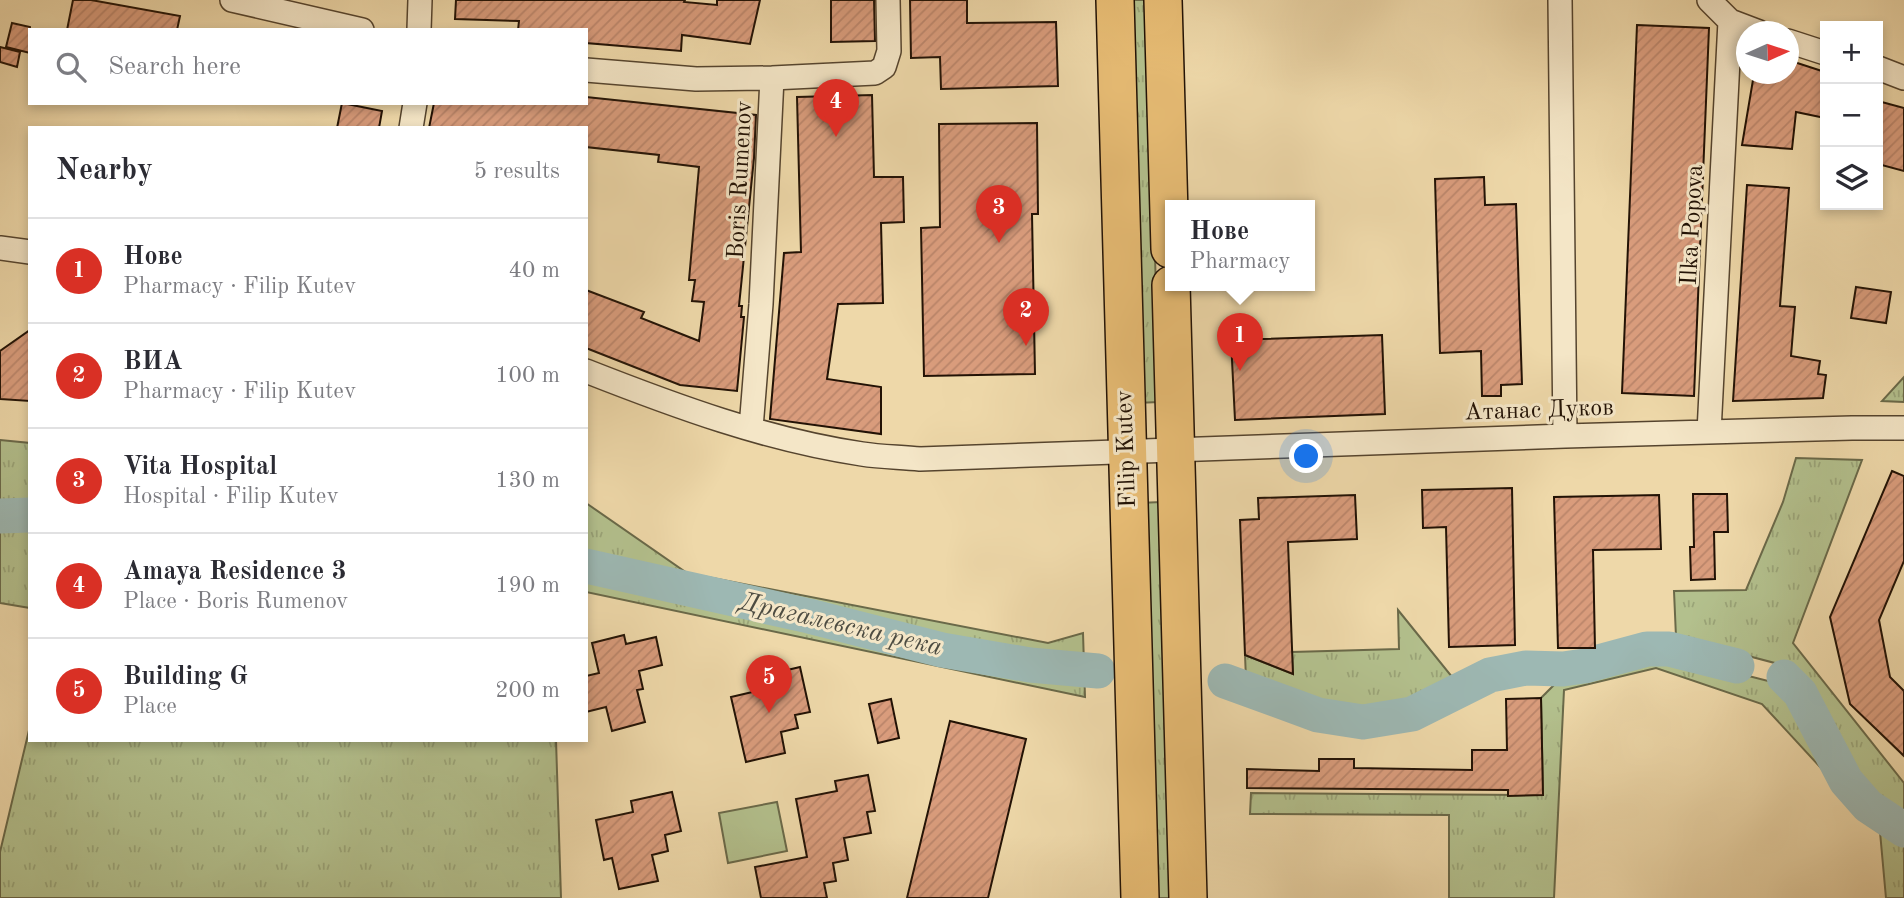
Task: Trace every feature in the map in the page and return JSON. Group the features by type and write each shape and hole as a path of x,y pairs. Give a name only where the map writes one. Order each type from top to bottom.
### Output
{"main road":[{"name":"Filip Kutev","path":"1115,0 1140,898"},
{"path":"1163,0 1169,200"},
{"name":"Filip Kutev","path":"1171,291 1188,898"}],"street":[{"path":"232,0 353,28"},
{"path":"419,28 420,0"},
{"path":"772,78 875,73 884,67 889,51 888,0"},
{"path":"1560,0 1565,436"},
{"path":"1709,0 1730,21 1736,23"},
{"name":"Ilka Popova","path":"1709,432 1730,21"},
{"path":"1799,44 1820,51"},
{"name":"Boris Rumenov","path":"588,70 696,79 772,78 761,304 751,428"},
{"path":"1883,70 1904,78"},
{"path":"411,126 415,105"},
{"path":"0,248 28,252"},
{"name":"Атанас Дуков","path":"588,372 713,418 751,428 862,454 920,458 1565,436 1904,428"}],"green space":[{"path":"1126,0 1148,0 1159,402 1136,403"},
{"path":"1904,377 1904,402 1882,401"},
{"path":"0,440 28,443 28,608 0,603"},
{"path":"1796,458 1862,460 1793,643 1904,783 1904,819 1858,778 1811,686 1790,667 1676,637 1674,591 1746,590 1783,502"},
{"path":"1161,502 1172,898 1149,898 1139,503"},
{"path":"588,504 687,573 1048,643 1083,633 1085,697 588,592"},
{"path":"1398,610 1457,683 1428,700 1401,710 1376,715 1352,714 1303,702 1246,679 1245,655 1293,674 1292,652 1399,649"},
{"path":"1653,654 1780,684 1800,704 1839,782 1871,817 1904,839 1904,898 1886,898 1880,832 1762,704 1656,668 1564,690 1554,898 1449,898 1449,815 1250,814 1251,793 1543,795 1541,698 1562,677"},
{"path":"28,734 28,742 556,742 561,898 0,898 0,852"},
{"path":"777,802 787,851 728,863 719,813"}],"building":[{"path":"73,0 91,0 180,16 177,28 67,28"},
{"path":"456,0 685,0 684,2 717,5 717,0 760,0 750,44 682,35 681,51 588,43 588,28 518,28 519,21 455,19"},
{"path":"831,0 874,0 875,41 831,42"},
{"path":"910,0 967,0 967,23 1056,22 1058,86 941,89 940,57 911,58"},
{"path":"12,23 30,27 28,52 6,47"},
{"path":"1637,25 1709,28 1694,396 1622,393"},
{"path":"0,47 20,52 17,67 0,62"},
{"path":"1799,64 1820,70 1820,117 1796,112 1792,149 1742,145 1752,84 1799,84"},
{"path":"872,95 874,177 903,177 904,222 881,223 883,303 838,304 827,379 881,387 881,434 770,419 784,253 801,252 797,97"},
{"path":"588,97 756,115 739,306 742,306 741,317 744,317 737,391 680,385 588,349 588,291 644,312 641,318 699,341 704,302 692,301 695,280 689,280 699,167 658,162 659,155 588,147 588,126 429,126 434,105 588,105"},
{"path":"1883,102 1904,108 1904,171 1883,165"},
{"path":"342,105 382,111 379,126 337,126"},
{"path":"1037,123 1038,214 1032,214 1035,374 924,376 921,228 940,227 939,124"},
{"path":"1484,177 1485,205 1516,204 1522,384 1501,385 1501,396 1482,396 1481,351 1440,353 1435,179"},
{"path":"1747,185 1789,188 1780,306 1795,307 1791,356 1820,361 1818,374 1826,375 1823,398 1733,401"},
{"path":"1856,287 1891,292 1886,323 1851,318"},
{"path":"28,331 28,401 0,399 0,351"},
{"path":"1382,335 1385,414 1235,420 1231,340"},
{"path":"1892,471 1904,476 1904,561 1879,620 1890,677 1904,691 1904,756 1850,704 1830,617"},
{"path":"1512,488 1515,645 1449,647 1446,527 1423,528 1422,490"},
{"path":"1693,494 1727,494 1728,532 1714,532 1715,579 1691,580 1690,547 1694,547"},
{"path":"1355,495 1357,539 1288,542 1293,674 1245,655 1240,520 1259,519 1258,498"},
{"path":"1659,495 1661,549 1593,550 1595,648 1558,648 1554,497"},
{"path":"624,635 626,644 656,637 662,665 639,671 643,689 637,690 645,722 612,731 606,707 588,712 588,676 599,673 592,643"},
{"path":"800,667 810,712 795,715 798,728 781,732 785,753 746,762 731,697 761,690 758,677"},
{"path":"1541,698 1543,795 1508,796 1508,790 1247,788 1247,769 1319,771 1319,759 1354,759 1354,768 1472,770 1472,750 1507,750 1506,699"},
{"path":"891,699 899,738 878,743 869,704"},
{"path":"950,721 1026,739 988,898 907,898"},
{"path":"868,775 875,811 867,812 871,833 844,838 848,860 833,863 836,881 824,883 827,898 761,898 755,867 807,857 796,799 837,791 835,781"},
{"path":"672,792 681,831 665,835 668,851 652,855 658,881 619,889 612,858 604,860 596,820 633,812 631,801"}],"waterway":[{"name":"Драгалевска река","path":"0,516 28,515"},
{"name":"Драгалевска река","path":"588,566 809,616 942,650 1030,665 1098,671"},
{"name":"Драгалевска река","path":"1225,681 1318,715 1363,722 1412,714 1490,675 1526,668 1563,669 1584,666 1647,649 1669,649 1737,666"},
{"name":"Драгалевска река","path":"1784,677 1800,693 1846,781 1868,806 1904,830"}],"place":[{"name":"Amaya Residence 3","path":"836,137"},
{"name":"Vita Hospital","path":"999,243"},
{"name":"ВИА","path":"1026,346"},
{"name":"Нове","path":"1240,371"},
{"name":"Building G","path":"769,713"}]}
